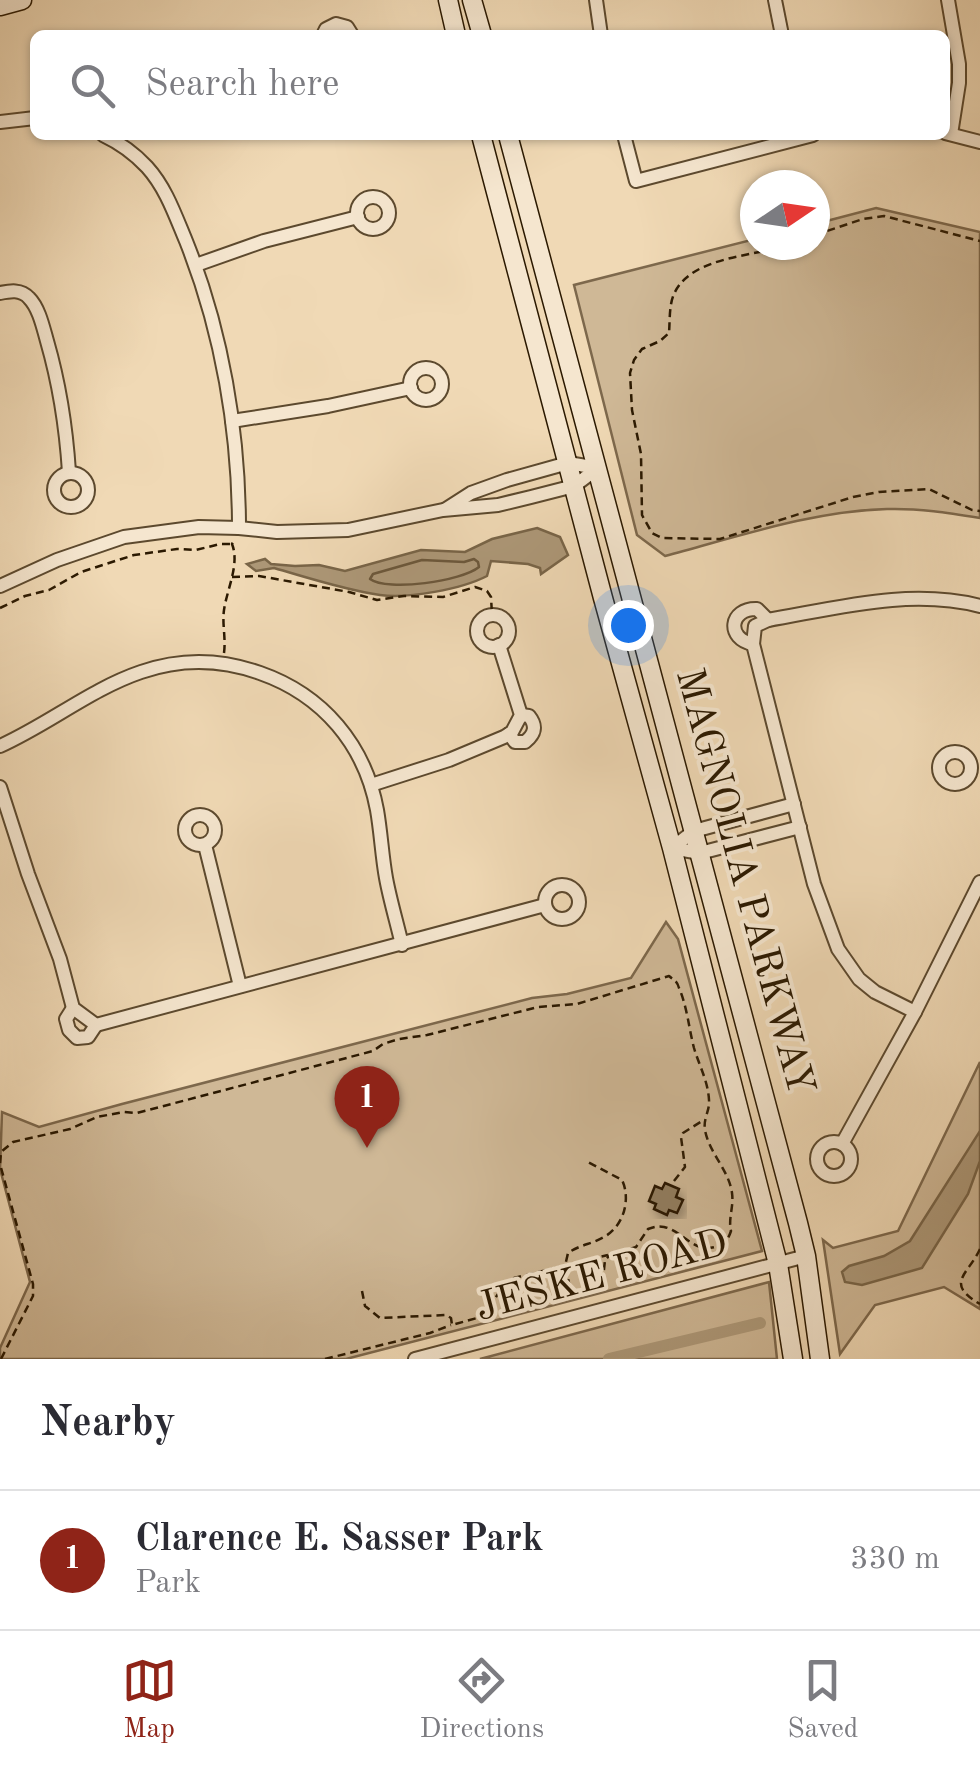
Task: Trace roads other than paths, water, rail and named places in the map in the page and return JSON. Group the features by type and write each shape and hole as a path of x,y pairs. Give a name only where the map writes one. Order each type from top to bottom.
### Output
{"main road":[{"path":"0,6 22,0"},
{"path":"448,0 455,30"},
{"path":"472,0 481,30"},
{"name":"MAGNOLIA PARKWAY","path":"482,140 672,848 778,1264 793,1359"},
{"name":"MAGNOLIA PARKWAY","path":"509,140 806,1256 820,1359"},
{"path":"492,183 519,175"}],"street":[{"path":"596,0 601,30"},
{"path":"776,0 781,30"},
{"path":"948,0 960,82 950,125"},
{"path":"326,30 336,24 349,30"},
{"path":"0,122 30,119"},
{"path":"950,134 980,142"},
{"path":"123,140 168,196 196,265 225,377 239,492 239,528"},
{"path":"625,140 636,180 790,140"},
{"path":"196,265 358,217"},
{"path":"0,293 19,291 28,296 44,330 65,417 69,472"},
{"path":"232,420 328,406 411,388"},
{"path":"444,510 471,492 568,463 598,468"},
{"path":"0,586 57,560 124,537 198,527 276,532 348,530 444,510 498,505 574,486 598,468"},
{"path":"762,623 916,598 980,606"},
{"path":"753,644 739,639 734,624 736,617 750,608 764,613 753,644 814,884 838,949 848,965 876,992 915,1012"},
{"path":"492,615 507,625 506,639 499,645 485,644 477,632 483,618 492,615"},
{"path":"371,785 449,760 509,734 515,742 525,742 533,734 532,720 521,714 499,645"},
{"path":"0,746 118,680 144,670 172,663 222,662 270,676 316,702 354,746 378,812 386,880 402,944"},
{"path":"0,787 60,959 72,1008 96,1026"},
{"path":"672,848 694,830 794,804"},
{"path":"672,848 700,853 800,827"},
{"path":"205,844 240,986"},
{"path":"842,1144 915,1012 980,882"},
{"path":"72,1008 66,1018 69,1030 77,1038 88,1037 96,1026 545,905"},
{"name":"JESKE ROAD","path":"414,1359 806,1256"}],"water":[{"path":"537,528 560,537 568,555 541,574 540,568 528,564 491,561 487,576 420,594 367,593 274,568 256,571 247,564 265,559 271,564 319,565 345,571 421,550 465,552 492,539"},
{"path":"980,1131 980,1161 968,1194 922,1268 862,1285 845,1282 842,1272 849,1266 884,1256 910,1241"}],"waterway":[{"path":"609,1359 760,1323"}],"place":[{"name":"Clarence E. Sasser Park","path":"367,1148"}]}
